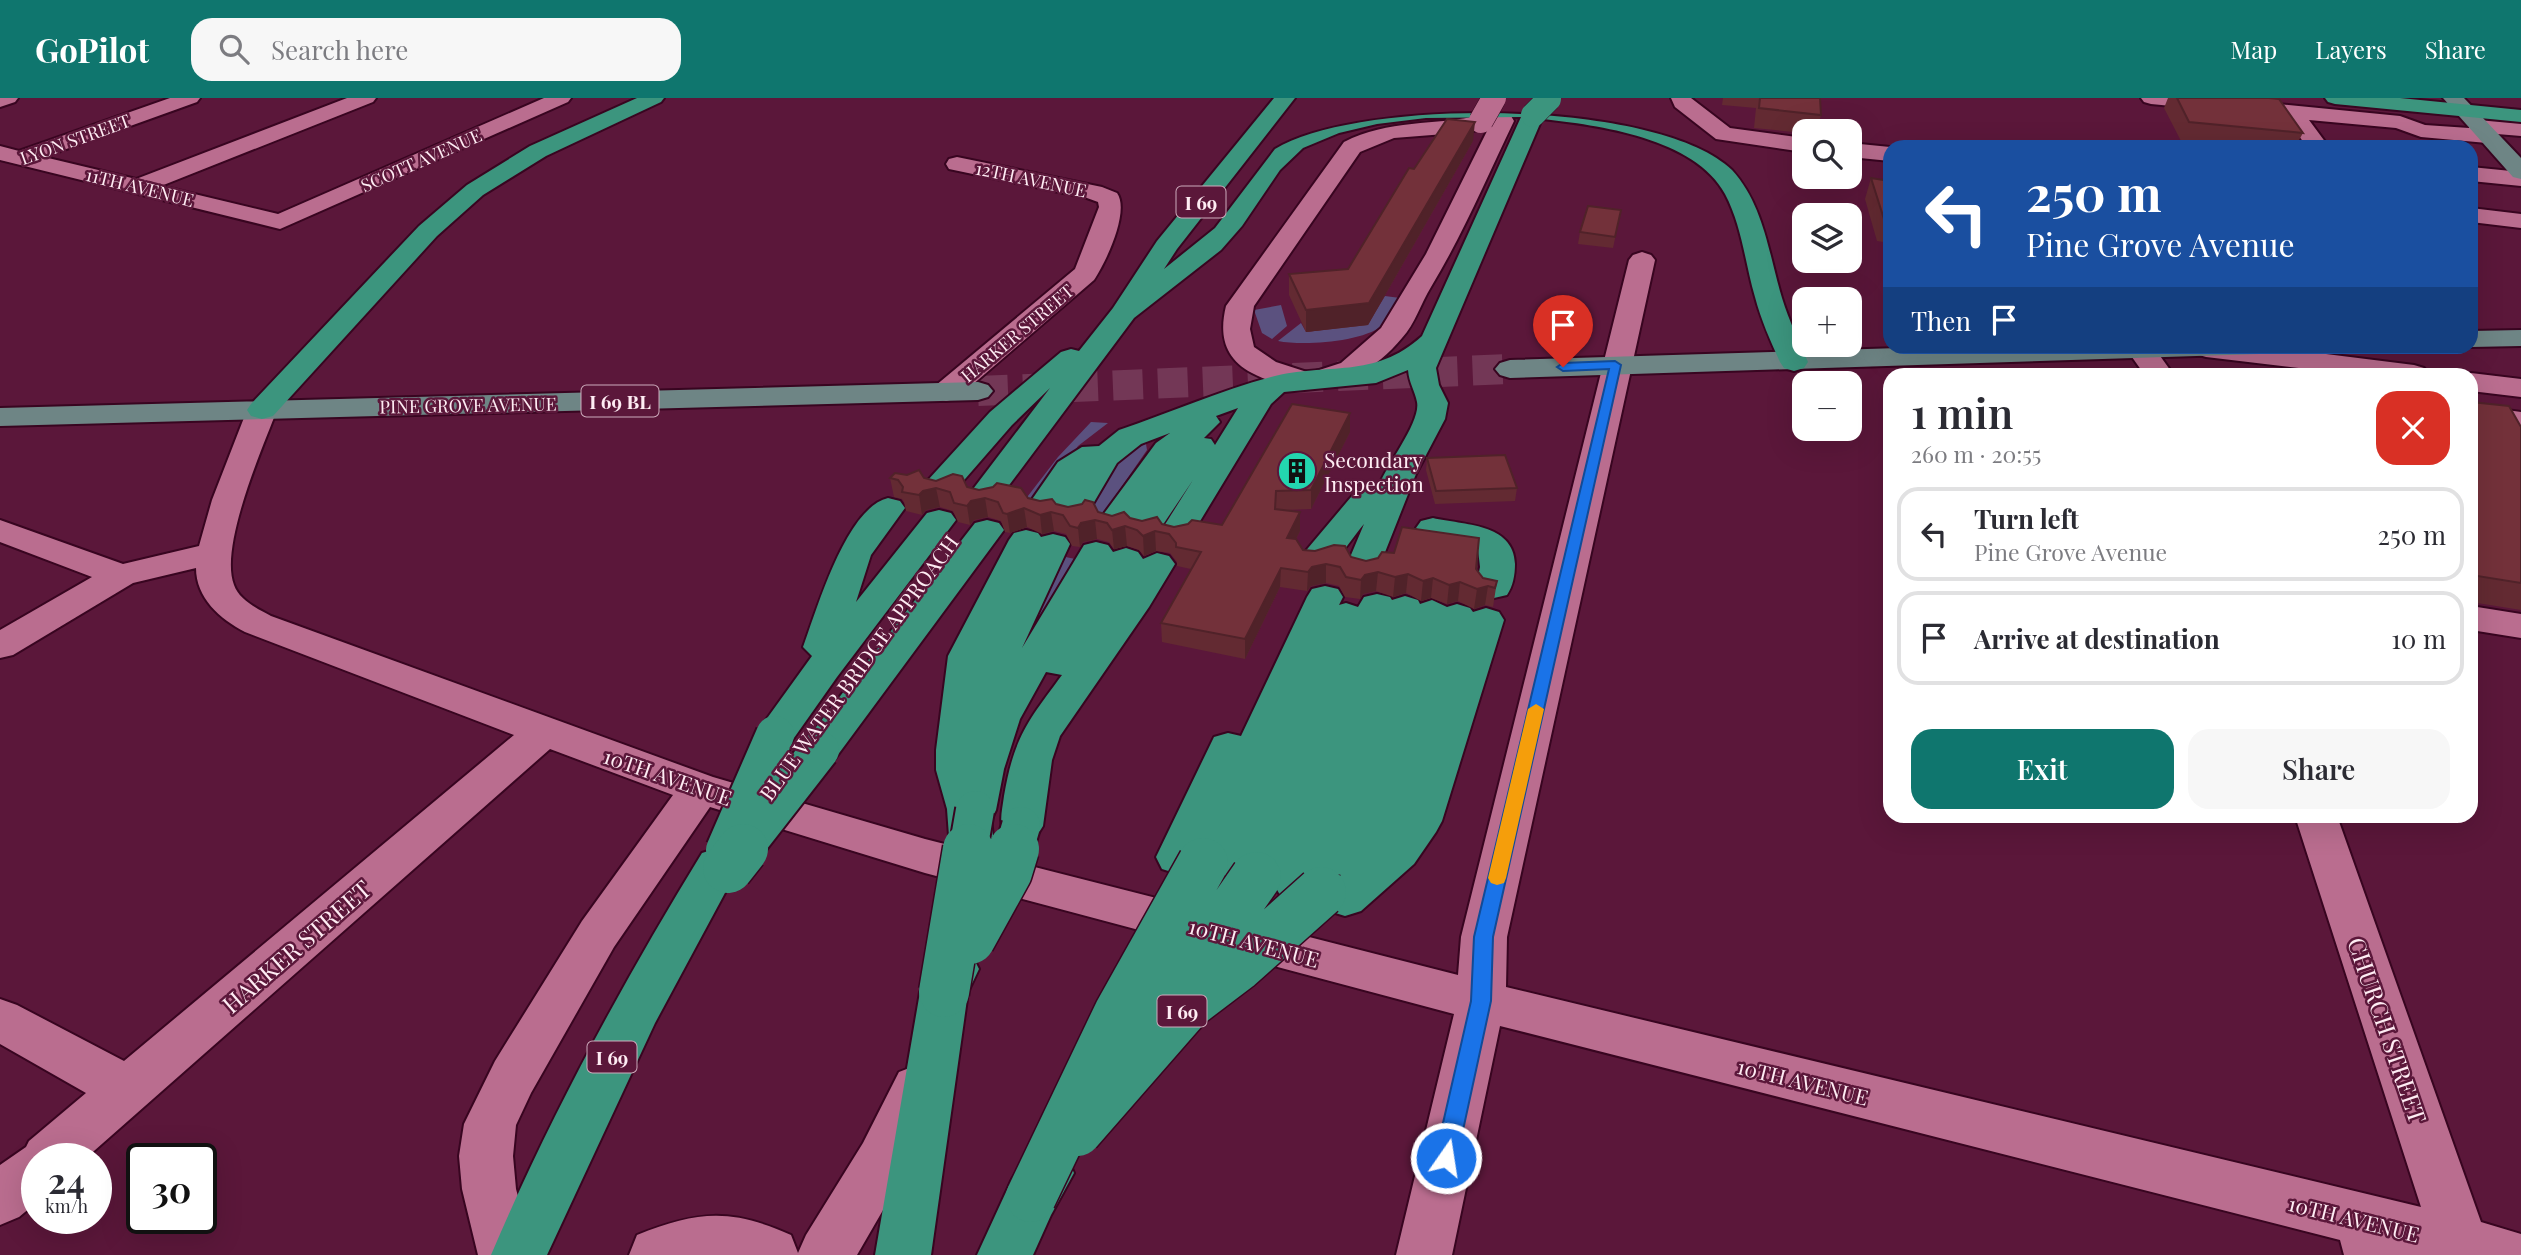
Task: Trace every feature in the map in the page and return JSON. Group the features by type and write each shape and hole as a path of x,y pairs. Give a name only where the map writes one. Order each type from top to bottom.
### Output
{"highway":[{"path":"262,410 428,231 468,195 529,156 654,98"},
{"name":"I 69","path":"1112,327 1166,246 1285,98"},
{"path":"1534,112 1549,98"},
{"path":"2335,98 2470,117 2521,116"},
{"path":"675,937 950,506 944,448 993,406 1059,366 1112,327 1212,245 1277,159 1296,143 1322,129 1366,115 1420,106 1461,104 1548,110 1590,116 1660,137 1697,155 1725,177 1746,217 1773,315 1794,362"},
{"name":"I 69","path":"1062,1148 1181,1000 1264,879 1387,592 1417,511 1427,427 1432,410 1431,397 1421,376 1422,368 1534,112"},
{"path":"798,742 822,647 845,606 950,506 1091,387 1112,327"},
{"name":"I 69","path":"943,1004 970,939 1007,872 986,812 957,770 956,750 967,656 1049,527 1069,469 1087,457 1130,437 1281,387 1384,372 1419,354 1437,337"},
{"path":"798,742 823,668 1059,366"},
{"name":"I 69","path":"986,812 1031,760 1041,733 1135,543 1216,423 1281,387"},
{"name":"I 69","path":"943,1004 986,812 992,739 1009,701 1135,543 1259,399 1281,387"},
{"name":"I 69","path":"1387,592 1499,561 1491,544 1417,511"},
{"name":"I 69","path":"1005,1255 1031,1197 1119,1037 1264,879 1342,839 1352,822 1387,592 1404,524 1417,511"},
{"name":"I 69","path":"1264,879 1398,852 1421,821 1467,684 1387,592"},
{"name":"I 69","path":"1031,1197 1062,1148 1119,1037 1238,966 1264,879 1387,592"},
{"name":"BLUE WATER BRIDGE APPROACH","path":"519,1255 568,1144 675,937 798,742"},
{"path":"903,1255 943,1004"}],"main road":[{"path":"2470,117 2521,172"},
{"path":"2478,339 2521,338"},
{"path":"1510,369 2025,354"},
{"name":"PINE GROVE AVENUE","path":"0,417 978,391"}],"street":[{"path":"0,101 8,98"},
{"name":"LYON STREET","path":"7,159 190,98"},
{"path":"137,187 366,98"},
{"name":"SCOTT AVENUE","path":"280,222 561,98"},
{"path":"1494,98 1484,134 1475,181 1439,254 1397,324 1384,341 1351,369 1281,387 1278,374 1256,362 1241,349 1236,321 1240,306 1352,148 1368,138 1390,132 1484,134 1516,98"},
{"path":"1681,98 1682,103 1724,134 1792,143"},
{"path":"2151,98 2400,122 2427,139 2470,117 2521,130"},
{"path":"2292,112 2313,140"},
{"path":"1862,151 1883,153"},
{"name":"11TH AVENUE","path":"7,159 280,222"},
{"name":"12TH AVENUE","path":"957,164 1105,196"},
{"path":"2478,175 2521,179"},
{"name":"HARKER STREET","path":"947,392 1085,274 1093,261 1111,207 1105,196"},
{"path":"2478,216 2521,221"},
{"path":"1424,1255 1481,1001 1484,937 1615,365 1642,260"},
{"path":"2247,354 2343,368"},
{"path":"2478,383 2521,388"},
{"name":"10TH AVENUE","path":"262,410 213,553 212,568 216,588 225,601 249,620 544,732 700,789 925,856 1481,1001 2367,1238 2483,1250"},
{"path":"2478,415 2521,421"},
{"path":"0,530 121,575"},
{"path":"0,646 121,575 213,553"},
{"path":"2478,619 2521,626"},
{"name":"HARKER STREET","path":"66,1143 544,732"},
{"path":"506,1255 489,1189 485,1156 490,1124 513,1077 598,934 700,789"},
{"name":"CHURCH STREET","path":"2319,823 2483,1250"},
{"path":"826,1255 907,1113 943,1004"},
{"path":"0,1020 129,1090"},
{"path":"0,1199 21,1181"},
{"path":"657,1255 706,1242 737,1243 771,1255"}],"shaded area":[{"path":"1385,296 1400,298 1387,320 1373,331 1332,341 1278,341 1301,323 1306,332 1368,324"},
{"path":"1281,305 1287,326 1272,339 1262,333 1254,310"},
{"path":"1091,422 1108,423 1078,446 1036,508 1021,505 1058,457"},
{"path":"1146,444 1147,450 1098,521 1079,518 1099,484 1114,466 1123,457"},
{"path":"1056,555 1080,560 1030,636 1027,635"}],"building":[{"path":"1760,98 1820,98 1821,115 1759,108"},
{"path":"2177,98 2279,99 2303,133 2189,122"},
{"path":"1447,119 1475,122 1369,303 1306,310 1289,274 1348,269 1409,168 1414,169"},
{"path":"1871,178 1883,180 1883,216"},
{"path":"1588,206 1621,210 1615,237 1580,232"},
{"path":"2478,403 2509,406 2521,427 2521,583 2478,576"},
{"path":"1292,404 1350,413 1311,490 1276,491 1275,509 1300,512 1287,538 1296,539 1303,550 1315,551 1334,545 1345,546 1351,557 1366,561 1378,558 1382,552 1394,553 1402,527 1479,538 1476,569 1483,578 1497,581 1495,588 1488,586 1477,589 1460,582 1449,585 1433,578 1423,581 1408,574 1395,577 1378,572 1365,575 1361,580 1346,577 1340,567 1326,564 1312,567 1308,572 1281,568 1245,639 1161,623 1201,552 1176,547 1169,534 1155,531 1143,536 1137,530 1125,526 1112,530 1107,523 1095,520 1081,523 1078,528 1070,526 1063,515 1051,512 1040,515 1024,508 1003,513 998,502 985,498 971,501 967,506 954,503 950,492 936,488 923,491 919,495 902,492 903,487 898,480 890,478 895,473 907,475 919,470 924,478 936,481 953,474 962,476 967,487 979,490 993,487 997,483 1021,488 1028,498 1040,501 1052,499 1056,504 1068,507 1082,504 1085,500 1093,502 1098,512 1112,516 1124,512 1130,518 1142,521 1157,517 1162,524 1174,527 1188,524 1192,520 1222,525"},
{"path":"1505,455 1517,488 1436,491 1427,458"}],"tunnel":[{"path":"978,391 1510,369"}],"slow traffic":[{"path":"1497,878 1536,709"}],"place":[{"name":"Secondary Inspection","path":"1297,471"}],"route":[{"path":"1446,1158 1481,1001 1484,937 1615,365 1563,367"}]}
